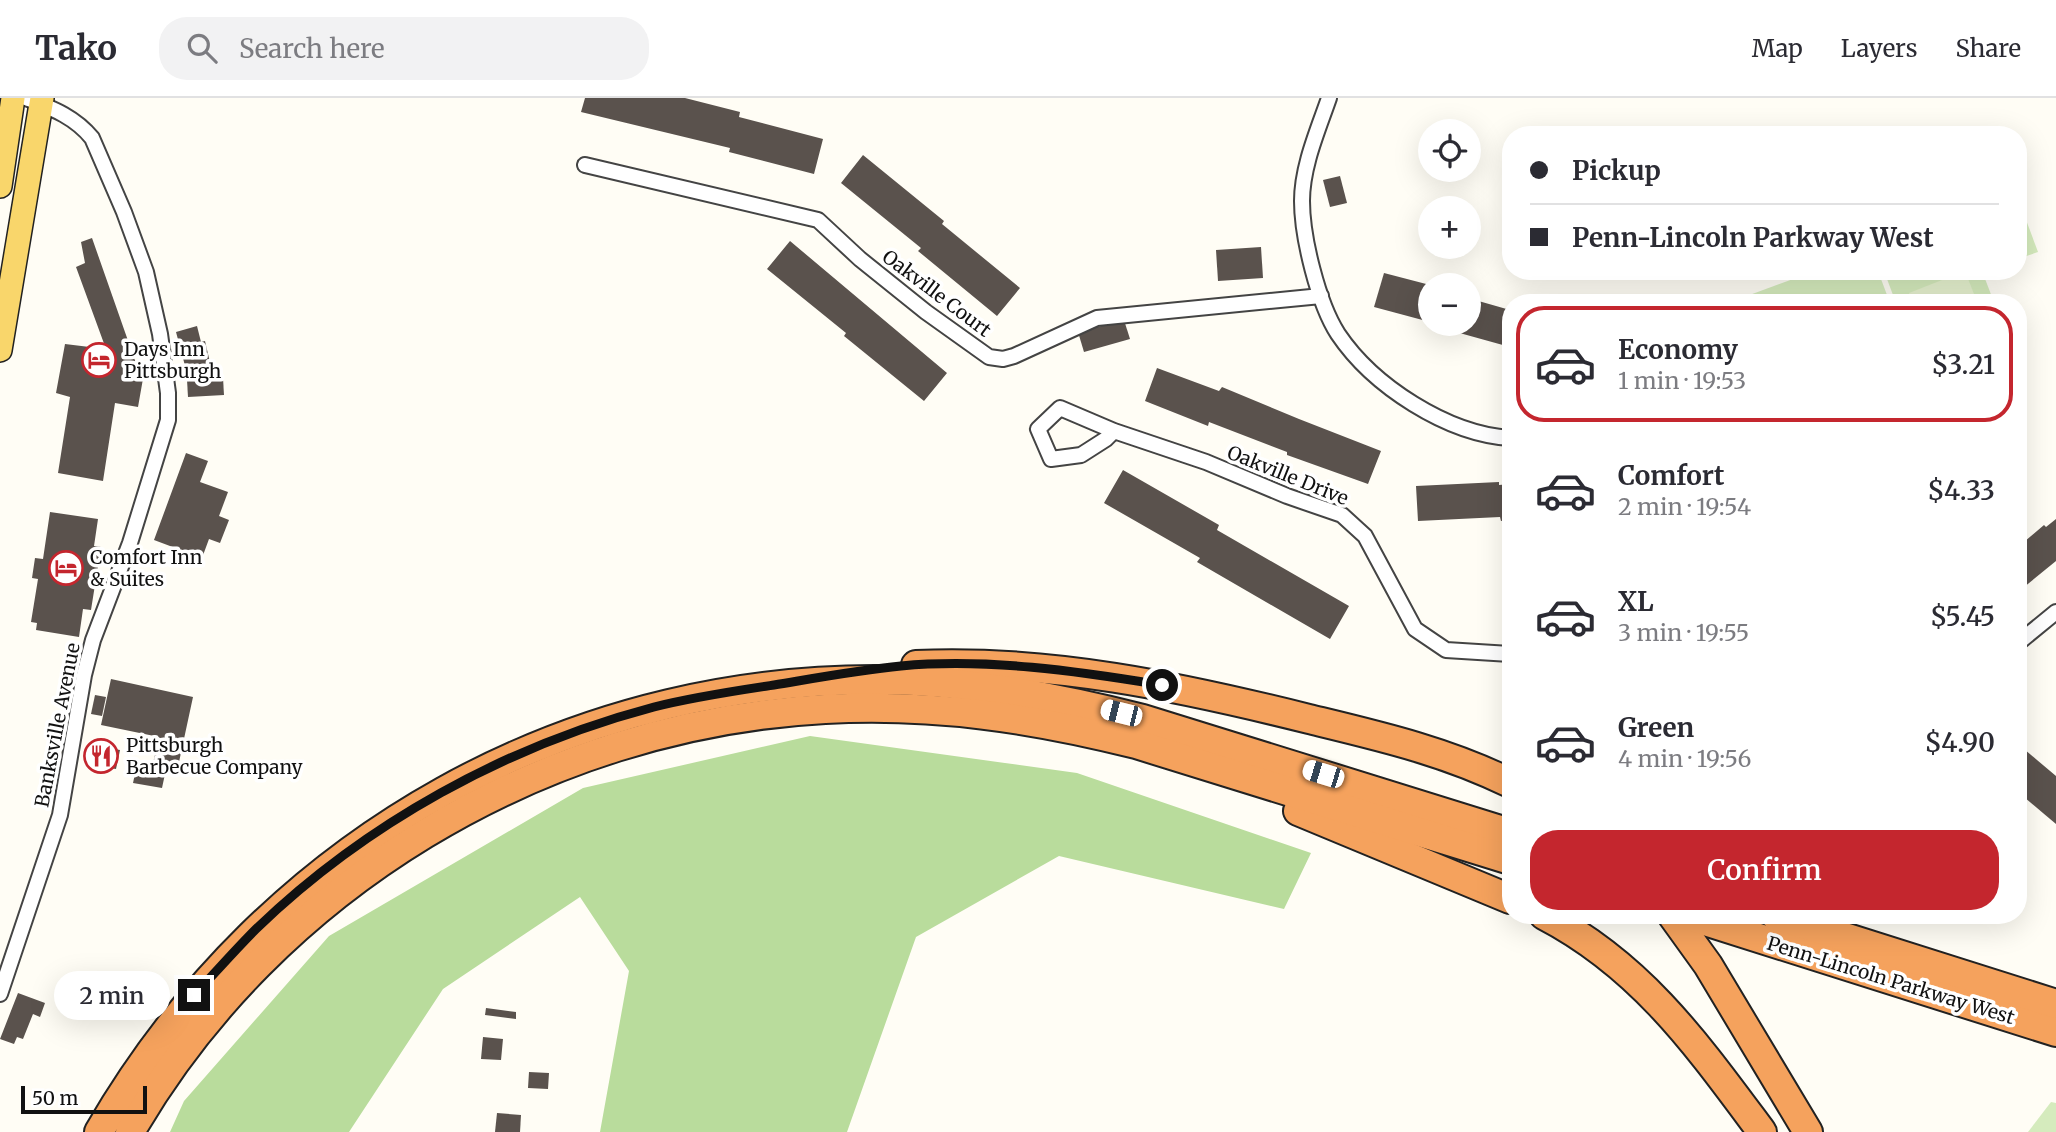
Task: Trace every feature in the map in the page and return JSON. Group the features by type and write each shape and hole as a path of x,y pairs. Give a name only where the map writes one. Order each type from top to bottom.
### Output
{"highway":[{"path":"99,1132 165,1032 227,960 292,897 365,841 403,815 451,788 522,753 566,735 653,708 735,691 861,671 917,665 991,666 1138,681 1232,699 1407,743 1479,768 1502,779"},
{"path":"735,691 869,680 962,685 1020,692 1143,719 1502,831"},
{"path":"130,1132 161,1083 215,1013 276,948 343,890 418,838 492,797 575,760 702,724 779,713 870,707 1005,716 1136,744 1502,858"},
{"path":"1136,744 1502,896"},
{"path":"1558,924 1602,951 1647,989 1701,1051 1762,1132"},
{"path":"1678,924 1708,965 1808,1132"},
{"name":"Penn-Lincoln Parkway West","path":"1714,924 2056,1032"},
{"name":"Penn-Lincoln Parkway West","path":"1803,924 2056,1004"}],"main road":[{"path":"0,186 13,98"},
{"path":"0,350 36,100"}],"street":[{"path":"1329,98 1308,161 1302,200 1308,254 1321,296 1337,333 1365,366 1419,408 1465,429 1502,438"},
{"name":"Banksville Avenue","path":"0,994 60,815 84,675 93,640 130,543 165,434 169,407 153,299 124,212 92,138 68,116 36,100"},
{"name":"Oakville Court","path":"585,164 818,219 860,259 926,312 989,356 1003,359 1097,318 1321,296"},
{"name":"Oakville Drive","path":"1114,431 1081,455 1051,458 1038,429 1060,408 1114,431 1206,462 1287,496 1342,515 1365,536 1415,629 1446,650 1502,654"},
{"path":"2027,636 2056,612"}],"green space":[{"path":"2027,222 2038,252 2027,256"},
{"path":"1790,280 1881,280 1887,294 1752,294"},
{"path":"1887,280 1985,280 1991,294 1893,294"},
{"path":"1942,280 1969,280 1974,294 1909,294"},
{"path":"810,736 1077,773 1311,853 1284,909 1059,856 916,937 847,1132 600,1132 629,971 580,897 443,989 349,1132 170,1132 184,1101 329,936 583,788"},
{"path":"2051,1102 2056,1103 2056,1132 2028,1132"}],"building":[{"path":"585,98 685,98 740,112 739,117 823,139 814,174 729,152 730,148 581,112"},
{"path":"863,155 1020,288 997,316 918,251 921,248 841,183"},
{"path":"1340,176 1347,203 1330,207 1323,180"},
{"name":"Days Inn Pittsburgh","path":"92,238 139,372 144,373 138,407 115,403 103,481 58,473 70,397 56,393 65,344 106,349 76,267 85,263 81,242"},
{"path":"790,241 947,373 924,401 767,269"},
{"path":"1261,247 1263,278 1218,281 1216,250"},
{"path":"1384,273 1418,282 1418,319 1374,307"},
{"path":"1481,302 1502,308 1502,345 1470,336 1481,336"},
{"path":"1124,320 1130,339 1084,352 1078,332"},
{"path":"197,326 201,342 205,341 212,371 188,377 176,332"},
{"path":"1157,368 1219,391 1222,387 1381,451 1368,484 1287,455 1287,452 1209,422 1208,426 1145,401"},
{"path":"223,378 224,395 188,397 187,380"},
{"path":"186,453 208,461 200,482 228,492 219,516 229,520 220,543 209,539 202,558 154,540"},
{"path":"1123,470 1219,525 1217,530 1349,606 1330,639 1197,562 1200,558 1104,503"},
{"path":"1499,482 1499,485 1502,485 1502,521 1500,517 1418,521 1416,486"},
{"name":"Comfort Inn & Suites","path":"50,512 98,519 94,546 101,547 91,610 83,609 79,637 36,630 37,623 31,622 38,579 32,578 35,558 43,559"},
{"path":"2056,519 2056,561 2027,585 2027,539 2044,525 2046,527"},
{"path":"111,679 193,697 176,776 165,774 162,788 133,783 136,769 151,772 159,737 101,725"},
{"path":"95,695 106,697 102,716 91,714"},
{"path":"96,746 120,750 116,769 92,765"},
{"path":"2027,752 2056,776 2056,824 2027,800"},
{"path":"18,993 45,1003 40,1017 33,1014 23,1039 17,1037 14,1044 0,1039"},
{"path":"486,1008 516,1012 516,1019 485,1015"},
{"path":"483,1037 503,1039 501,1060 481,1059"},
{"path":"529,1072 549,1073 548,1089 528,1088"},
{"path":"497,1113 521,1115 520,1132 495,1132"}],"place":[{"name":"Days Inn Pittsburgh","path":"99,360"},
{"name":"Comfort Inn & Suites","path":"66,568"},
{"name":"Pittsburgh Barbecue Company","path":"101,756"}],"route":[{"path":"194,995 257,928 292,897 326,869 403,815 480,772 566,735 610,720 696,698 903,666 944,664 1038,669 1162,685"}]}
